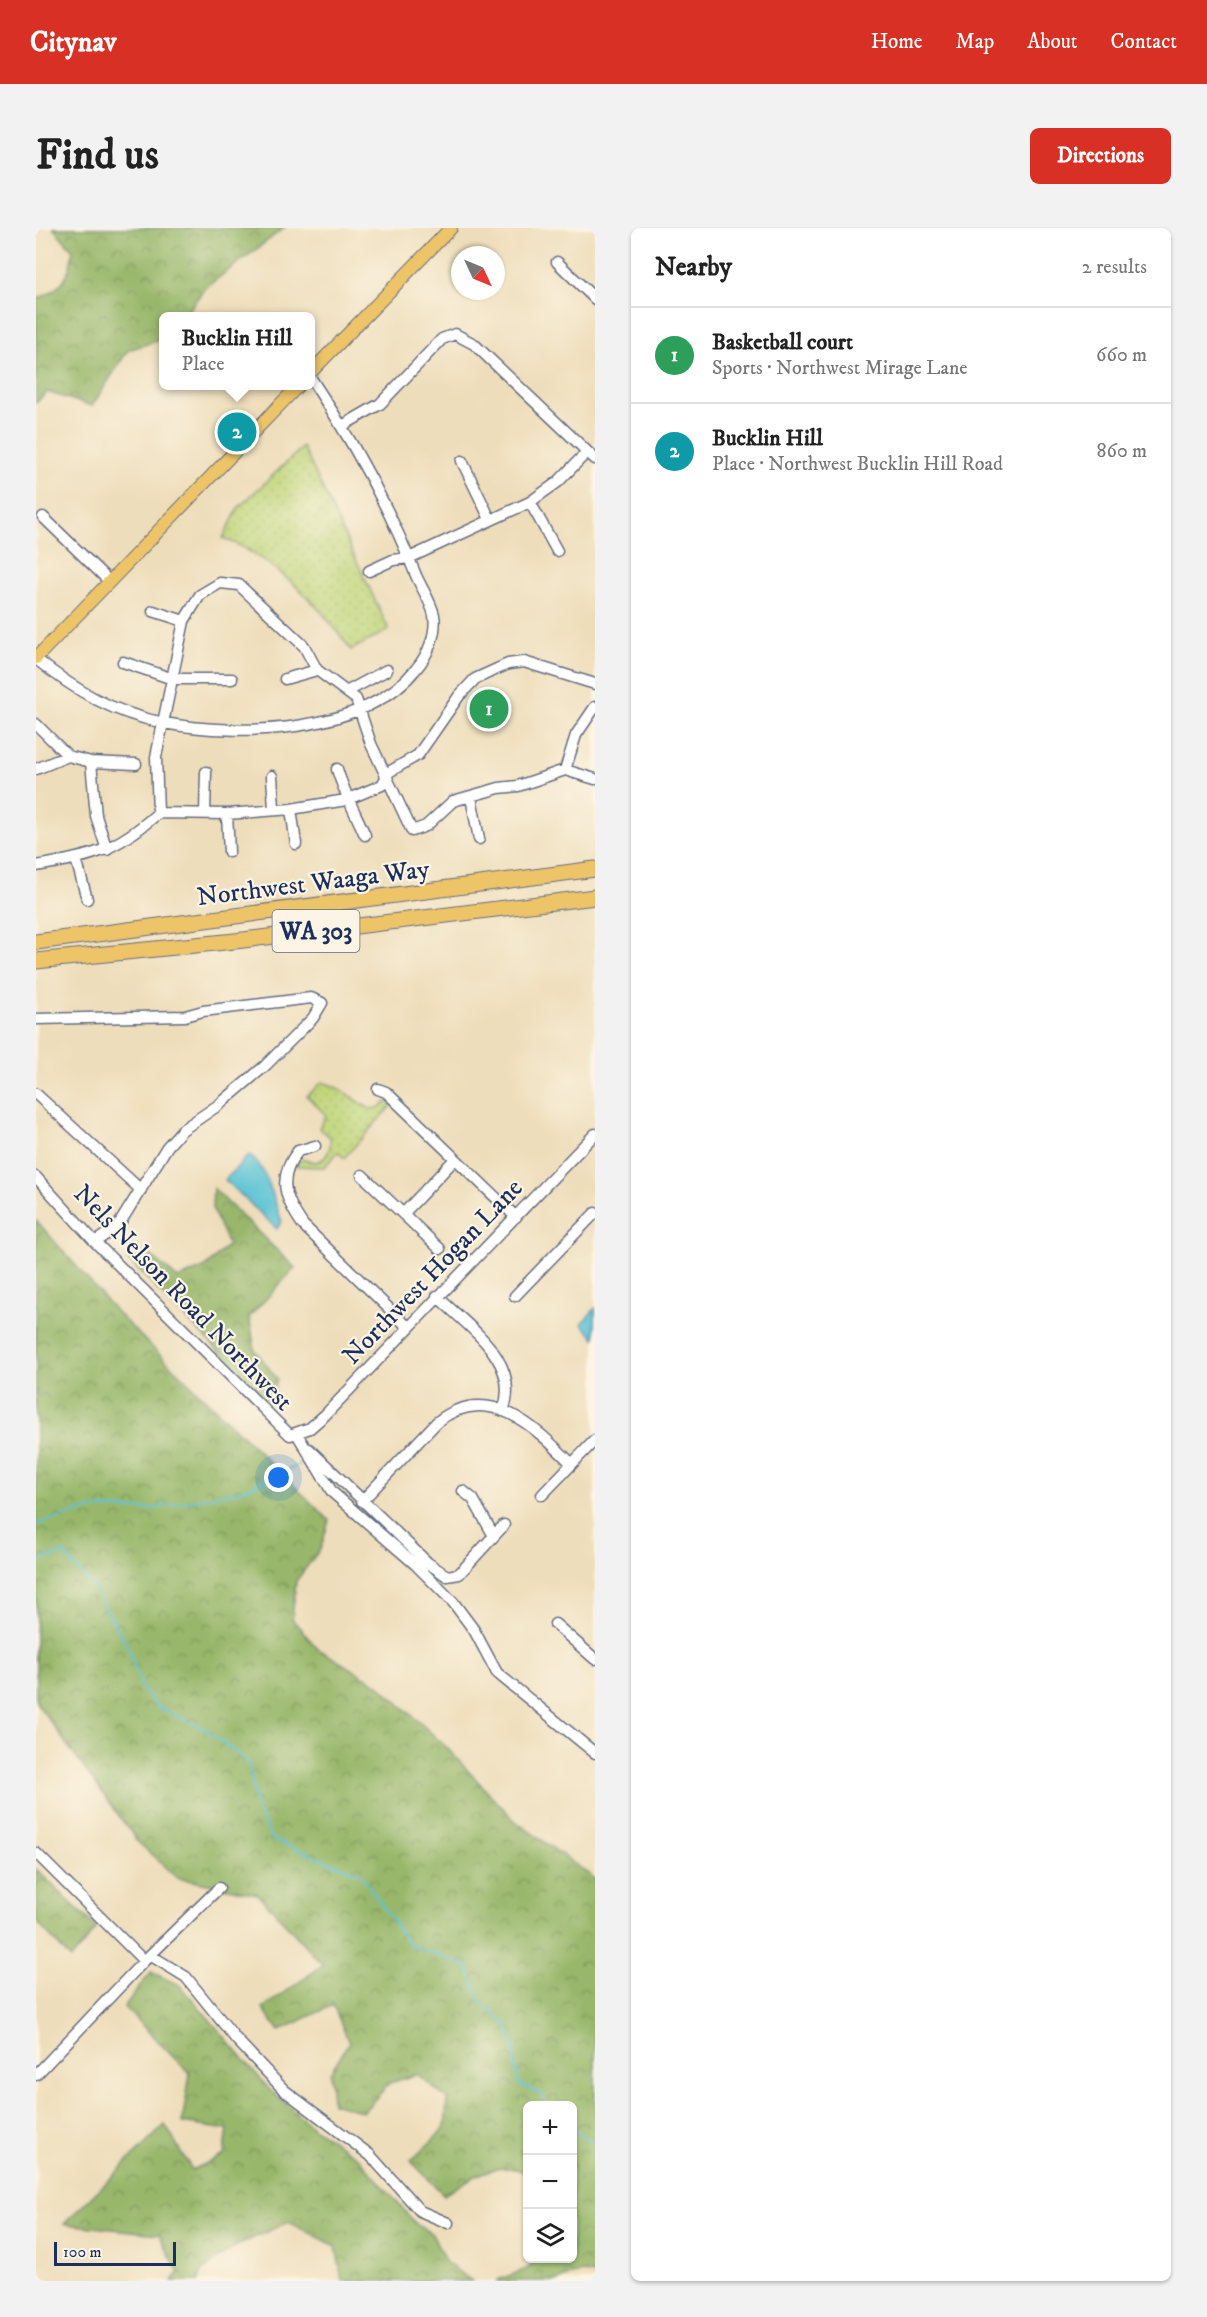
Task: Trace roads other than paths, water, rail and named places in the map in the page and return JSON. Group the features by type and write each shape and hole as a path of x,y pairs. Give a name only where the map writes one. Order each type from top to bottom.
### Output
{"highway":[{"name":"Northwest Waaga Way","path":"36,942 595,868"},
{"name":"Northwest Waaga Way","path":"36,961 236,941 595,897"}],"main road":[{"path":"315,368 451,228"},
{"path":"36,658 294,390"}],"street":[{"path":"557,262 595,299"},
{"path":"342,426 380,404 442,339 455,334 474,344 591,456 530,502 409,558 393,560 369,571"},
{"path":"36,658 94,700 164,723 246,729 342,717 385,697 408,679 428,655 434,615 409,558 342,426 315,385"},
{"path":"462,461 490,519"},
{"path":"530,502 557,551"},
{"path":"43,517 109,581"},
{"path":"158,813 156,757 184,621 200,595 209,587 220,583 239,585 304,646 316,670 356,699 362,723 412,831 426,826 453,801 499,788 518,786 565,770 595,779"},
{"path":"153,611 184,621"},
{"path":"123,662 173,679 232,679"},
{"path":"36,866 75,859 106,850 132,837 158,813 227,814 274,808 291,809 346,800 382,785 389,771 418,755 459,696 475,679 508,664 524,662 595,684"},
{"path":"285,679 316,670"},
{"path":"348,691 387,670"},
{"path":"565,770 576,735 595,707"},
{"path":"36,724 68,756 91,762 136,764"},
{"path":"36,769 68,756"},
{"path":"91,762 96,816 106,850"},
{"path":"337,769 346,800 354,809 365,835"},
{"path":"205,813 206,772"},
{"path":"272,776 274,808"},
{"path":"471,797 479,839"},
{"path":"291,809 296,844"},
{"path":"227,814 229,852"},
{"path":"75,859 87,899"},
{"path":"36,1019 185,1016 203,1011 311,998 322,1003 313,1018 265,1066 220,1104 182,1130 167,1147 118,1226 95,1242"},
{"path":"378,1089 386,1092 516,1217"},
{"path":"36,1094 141,1190"},
{"name":"Northwest Hogan Lane","path":"298,1437 325,1415 595,1134"},
{"path":"315,1146 304,1147 298,1151 285,1170 286,1192 292,1210 303,1225 408,1327"},
{"path":"403,1214 455,1159"},
{"path":"362,1174 440,1249"},
{"name":"Nels Nelson Road Northwest","path":"36,1176 95,1242 284,1432 298,1437 332,1492 415,1564 453,1602 474,1630 497,1673 595,1754"},
{"path":"515,1296 595,1213"},
{"path":"437,1296 501,1361 508,1383 509,1396 503,1411"},
{"path":"362,1501 447,1414 473,1406 516,1415 537,1429 572,1464"},
{"path":"298,1437 428,1563 447,1576 459,1574 504,1525"},
{"path":"542,1495 595,1440"},
{"path":"463,1491 473,1499 494,1536"},
{"path":"555,1624 595,1659"},
{"path":"36,1853 147,1958 187,1979 236,2039 284,2090 370,2155 420,2211 448,2223"},
{"path":"36,2075 147,1958 219,1888"}],"water":[{"path":"249,1155 262,1169 270,1185 282,1221 277,1229 225,1180"},
{"path":"595,1308 595,1338 582,1324"}],"waterway":[{"path":"36,1524 91,1509 153,1509 243,1490 300,1464"},
{"path":"36,1562 63,1553 95,1590 128,1647 143,1691 159,1708 205,1729 249,1763 256,1808 273,1840 361,1874 408,1944 468,1967 480,2002 508,2026 514,2048 518,2083 542,2095 544,2101"},
{"path":"577,2133 595,2144"}],"place":[{"name":"Bucklin Hill","path":"237,432"},
{"name":"Basketball court","path":"489,709"}]}
